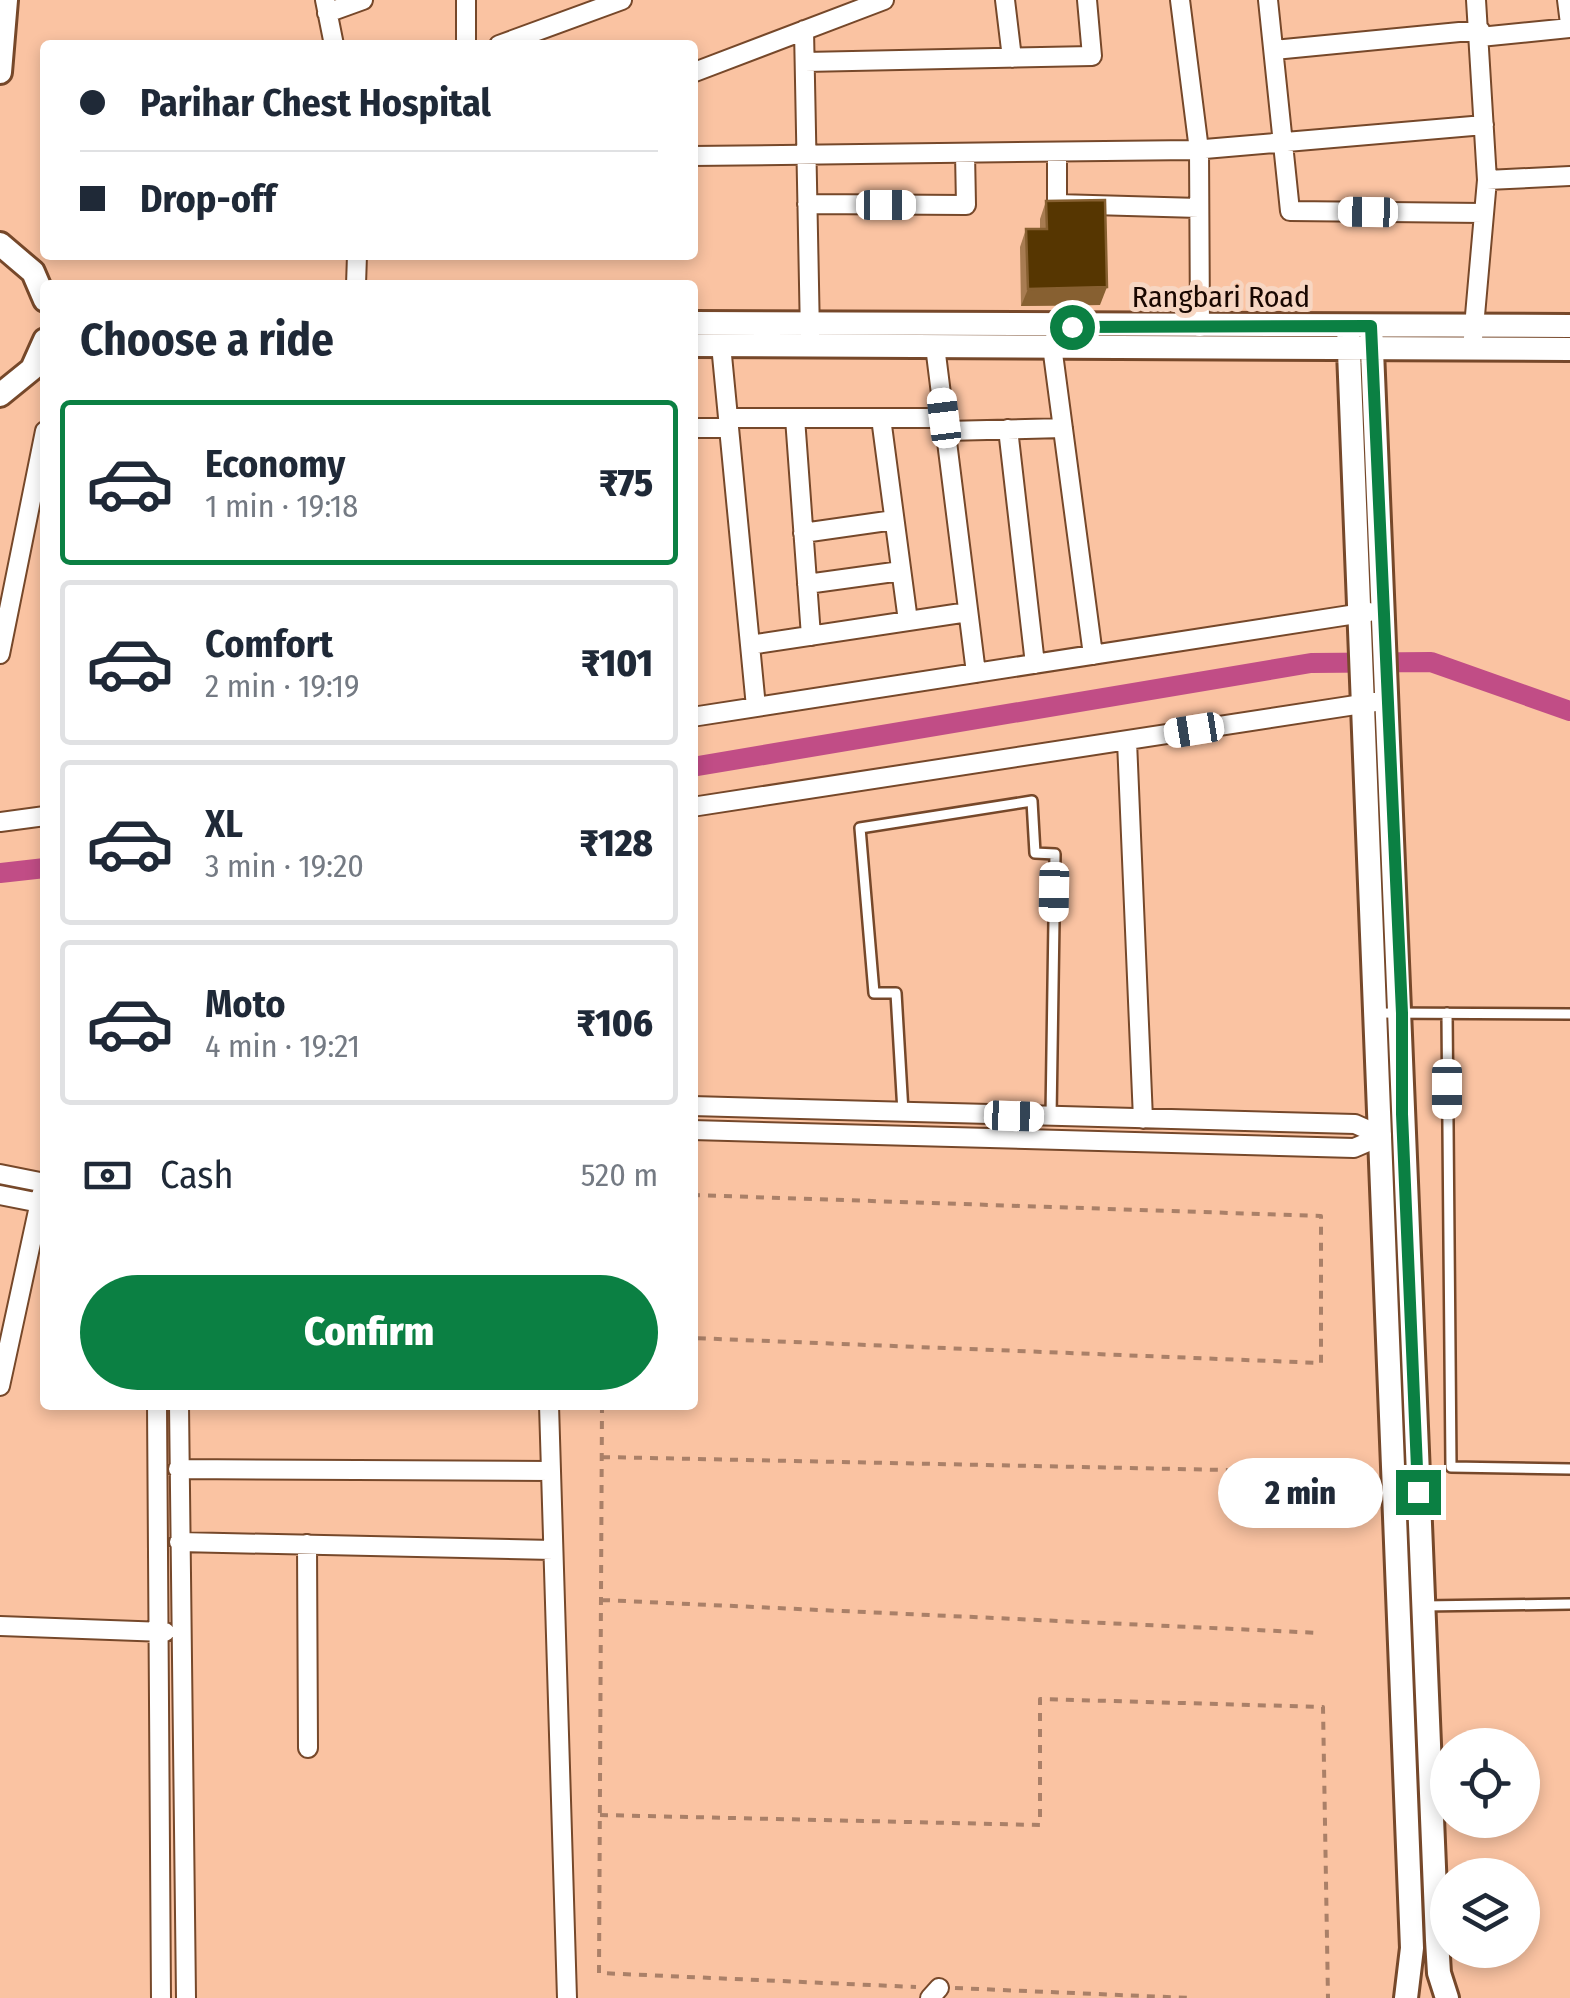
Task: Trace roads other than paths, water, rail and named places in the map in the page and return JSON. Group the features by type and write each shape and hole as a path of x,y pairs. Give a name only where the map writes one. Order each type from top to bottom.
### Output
{"street":[{"path":"0,72 6,0"},
{"path":"333,40 326,6 363,0"},
{"path":"466,0 466,40"},
{"path":"513,40 622,0"},
{"path":"1005,0 1012,58"},
{"path":"805,62 1092,56 1086,0"},
{"path":"1180,0 1198,150 1200,327"},
{"path":"1268,0 1286,142 1290,211 1484,213"},
{"path":"1473,337 1486,180 1476,0"},
{"path":"1274,50 1570,26 1567,0"},
{"path":"698,71 879,1"},
{"path":"804,30 810,335"},
{"path":"698,156 1198,150 1484,125"},
{"path":"1057,152 1057,204 1199,208"},
{"path":"807,204 966,205 965,154"},
{"path":"1486,180 1570,176"},
{"path":"0,244 26,264 40,288"},
{"name":"Rangbari Road","path":"698,324 935,346 1473,337 1570,326"},
{"name":"Rangbari Road","path":"698,344 810,335 1200,327 1360,337"},
{"path":"1360,337 1374,694 1377,1013 1412,1948 1406,1998"},
{"name":"Rangbari Road","path":"1473,337 1570,349"},
{"path":"721,345 756,707"},
{"path":"935,346 976,673"},
{"path":"1052,346 1093,655"},
{"path":"0,395 24,377 40,352"},
{"path":"698,427 794,418 881,418 1008,430 1063,428"},
{"path":"794,418 811,636"},
{"path":"881,418 908,621"},
{"path":"1008,430 1034,664"},
{"path":"0,654 37,512 40,482"},
{"path":"804,534 894,520"},
{"path":"807,584 901,571"},
{"path":"750,644 968,612"},
{"path":"698,715 1093,655 1372,618"},
{"path":"698,806 1127,741 1374,694"},
{"path":"1374,694 1402,1013 1402,1114 1439,1973 1447,1998"},
{"path":"1127,741 1142,1119"},
{"path":"0,822 40,813"},
{"path":"698,1106 1355,1124 1382,1136"},
{"path":"940,1137 942,1114"},
{"path":"698,1130 1354,1148 1382,1136"},
{"path":"0,1174 40,1182"},
{"path":"0,1195 40,1204"},
{"path":"0,1386 40,1213"},
{"path":"158,1410 162,1998"},
{"path":"179,1410 186,1998"},
{"path":"549,1410 567,1998"},
{"path":"178,1469 551,1471"},
{"path":"179,1542 553,1550"},
{"path":"307,1544 308,1748"},
{"path":"0,1626 181,1631"}],"lane":[{"path":"903,1112 896,993 874,992 860,828 1032,800 1036,853 1055,854 1051,1117"},
{"path":"1377,1013 1570,1014"},
{"path":"1446,1013 1451,1467 1570,1469"},
{"path":"1423,1606 1570,1604"}],"waterway":[{"path":"698,766 1311,663 1431,662 1570,711"},
{"path":"0,873 40,869"}]}
